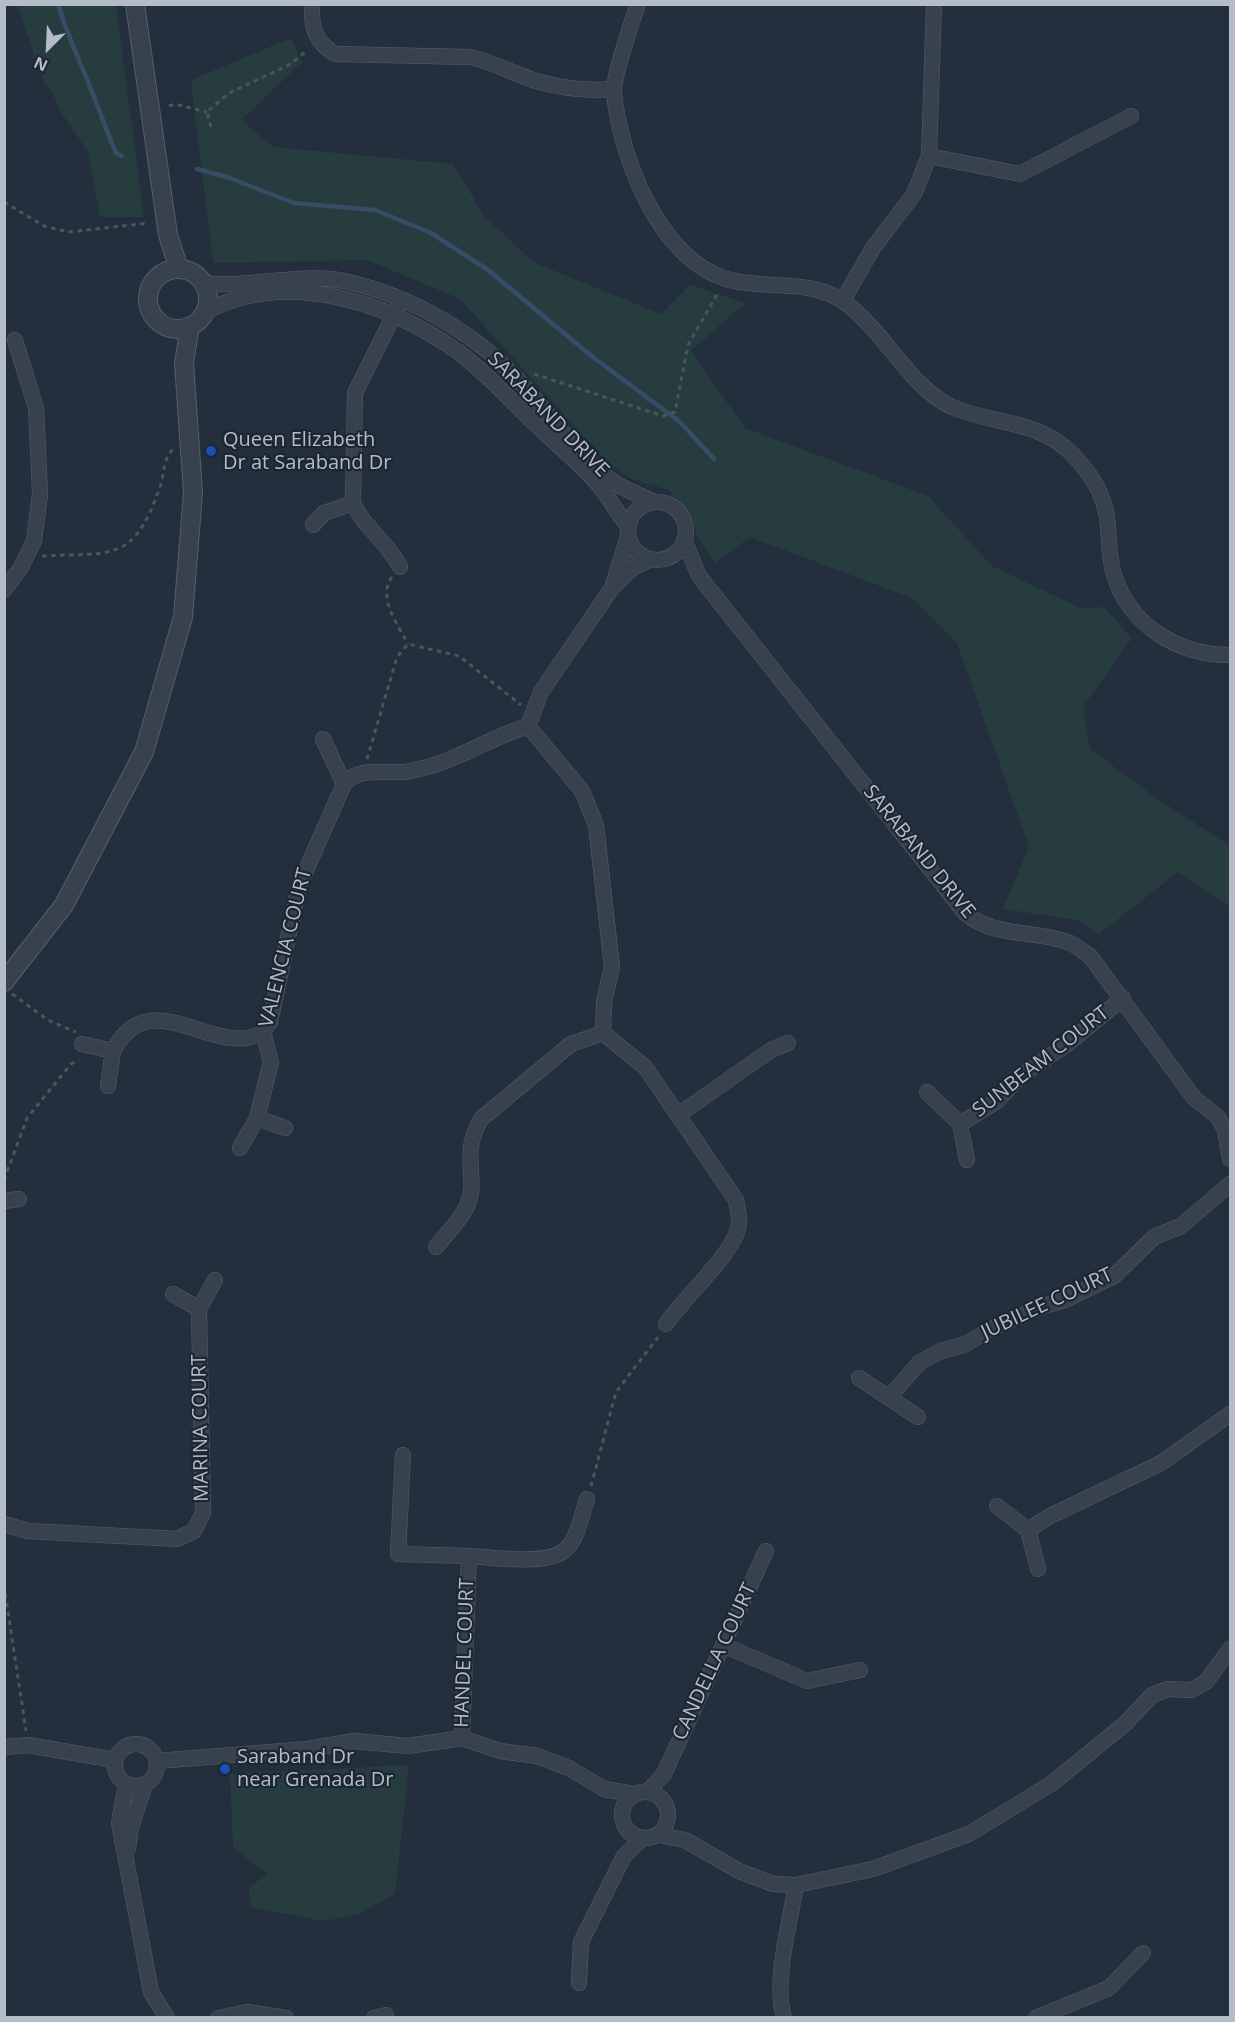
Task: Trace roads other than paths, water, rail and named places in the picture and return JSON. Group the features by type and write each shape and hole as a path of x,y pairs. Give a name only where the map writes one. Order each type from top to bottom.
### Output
{"street":[{"path":"135,4 168,235 179,269"},
{"path":"312,4 313,31 319,41 335,54 470,57 489,61 540,82 613,90"},
{"path":"638,4 613,90 627,150 649,208 680,247 701,265 725,278 763,285 801,287 843,300 864,318 932,395 970,413 1017,424 1061,443 1079,461 1099,492 1108,523 1112,569 1118,590 1132,611 1154,633 1172,643 1211,655 1230,655"},
{"path":"843,300 873,248 914,194 929,156 934,4"},
{"path":"929,156 1020,174 1131,116"},
{"path":"168,235 159,275 148,293 148,304 152,314 168,328 184,363"},
{"path":"159,275 168,270 188,271 203,283 208,302 205,312 190,326 179,329 168,328"},
{"name":"SARABAND DRIVE","path":"203,283 236,285 322,279 342,281 402,299 440,318 474,341 521,383 608,479 654,502"},
{"name":"SARABAND DRIVE","path":"205,312 228,299 289,291 322,294 371,305 432,335 481,372 597,483 628,531"},
{"path":"400,567 392,551 359,516 353,503 355,393 402,299"},
{"path":"8,988 64,905 144,752 183,617 192,493 184,363 190,326"},
{"path":"4,590 27,557 34,541 40,494 36,408 15,339"},
{"path":"323,739 344,784 352,775 364,772 406,772 431,768 455,760 530,720 541,692 612,588 634,567 673,555 684,540 686,531 679,513 672,506 654,502 636,510 612,588"},
{"path":"313,525 324,513 353,503"},
{"path":"628,531 636,551 658,559"},
{"name":"SARABAND DRIVE","path":"684,540 699,576 965,913 978,924 993,930 1052,938 1072,944 1090,956 1123,998 1194,1098 1218,1117 1225,1130 1230,1159"},
{"name":"SARABAND DRIVE","path":"658,559 699,576"},
{"path":"530,720 582,791 596,825 612,968 604,1002 603,1033"},
{"name":"VALENCIA COURT","path":"240,1148 257,1118 272,1062 263,1032 270,1022 298,886 344,784"},
{"name":"SUNBEAM COURT","path":"960,1124 997,1101 1022,1075 1066,1045 1123,998"},
{"path":"108,1086 113,1051 129,1029 146,1021 163,1020 239,1039 252,1039 263,1032"},
{"path":"603,1033 645,1067 736,1200 739,1217 738,1231 729,1247 679,1305 666,1324"},
{"path":"436,1247 468,1204 471,1189 468,1152 471,1135 481,1119 572,1044 603,1033"},
{"path":"678,1115 771,1050 788,1043"},
{"path":"86,1045 113,1051"},
{"name":"SUNBEAM COURT","path":"927,1092 960,1124 967,1160"},
{"path":"257,1118 285,1128"},
{"name":"JUBILEE COURT","path":"890,1396 920,1362 941,1351 966,1344 991,1329 1043,1306 1065,1300 1114,1276 1154,1237 1181,1226 1230,1184"},
{"path":"173,1294 199,1309 215,1280"},
{"name":"MARINA COURT","path":"4,1524 28,1531 177,1539 194,1531 203,1513 199,1309"},
{"path":"859,1378 890,1396 918,1417"},
{"path":"1028,1530 1050,1516 1161,1463 1230,1414"},
{"name":"HANDEL COURT","path":"403,1455 398,1554 469,1556 462,1738"},
{"path":"469,1556 553,1557 566,1550 574,1537 587,1499"},
{"path":"997,1506 1028,1530 1038,1569"},
{"name":"CANDELLA COURT","path":"663,1800 664,1773 766,1551"},
{"path":"723,1645 807,1681 860,1670"},
{"path":"579,1983 581,1942 624,1856 642,1839 659,1835 685,1840 755,1879 773,1884 796,1885 873,1869 969,1834 1052,1784 1126,1723 1152,1695 1168,1689 1191,1690 1206,1682 1230,1649"},
{"path":"157,1761 308,1749 354,1741 408,1746 462,1738 501,1751 548,1760 569,1768 604,1789 621,1813 626,1830 624,1856"},
{"path":"4,1747 28,1745 116,1760"},
{"path":"127,1855 131,1827 145,1785 155,1775 157,1761 148,1748 141,1745 125,1748 116,1760 117,1774 126,1784 135,1787 145,1785"},
{"name":"CANDELLA COURT","path":"640,1793 664,1773"},
{"path":"126,1784 119,1823 127,1855 151,1992 167,2018"},
{"path":"604,1789 640,1793 663,1800 668,1817 685,1840"},
{"path":"621,1813 623,1805 640,1793"},
{"path":"659,1835 668,1817"},
{"path":"626,1830 642,1839"},
{"path":"784,2018 780,1996 781,1979 796,1885"},
{"path":"1036,2018 1109,1988 1143,1953"},
{"path":"218,2018 247,2012 286,2018"}],"waterway":[{"path":"58,4 116,153 122,156"},
{"path":"197,169 227,177 294,203 375,210 431,233 488,270 594,358 680,422 714,459"}],"place":[{"name":"Queen Elizabeth Dr at Saraband Dr","path":"211,451"},
{"name":"Saraband Dr near Grenada Dr","path":"225,1769"}]}
